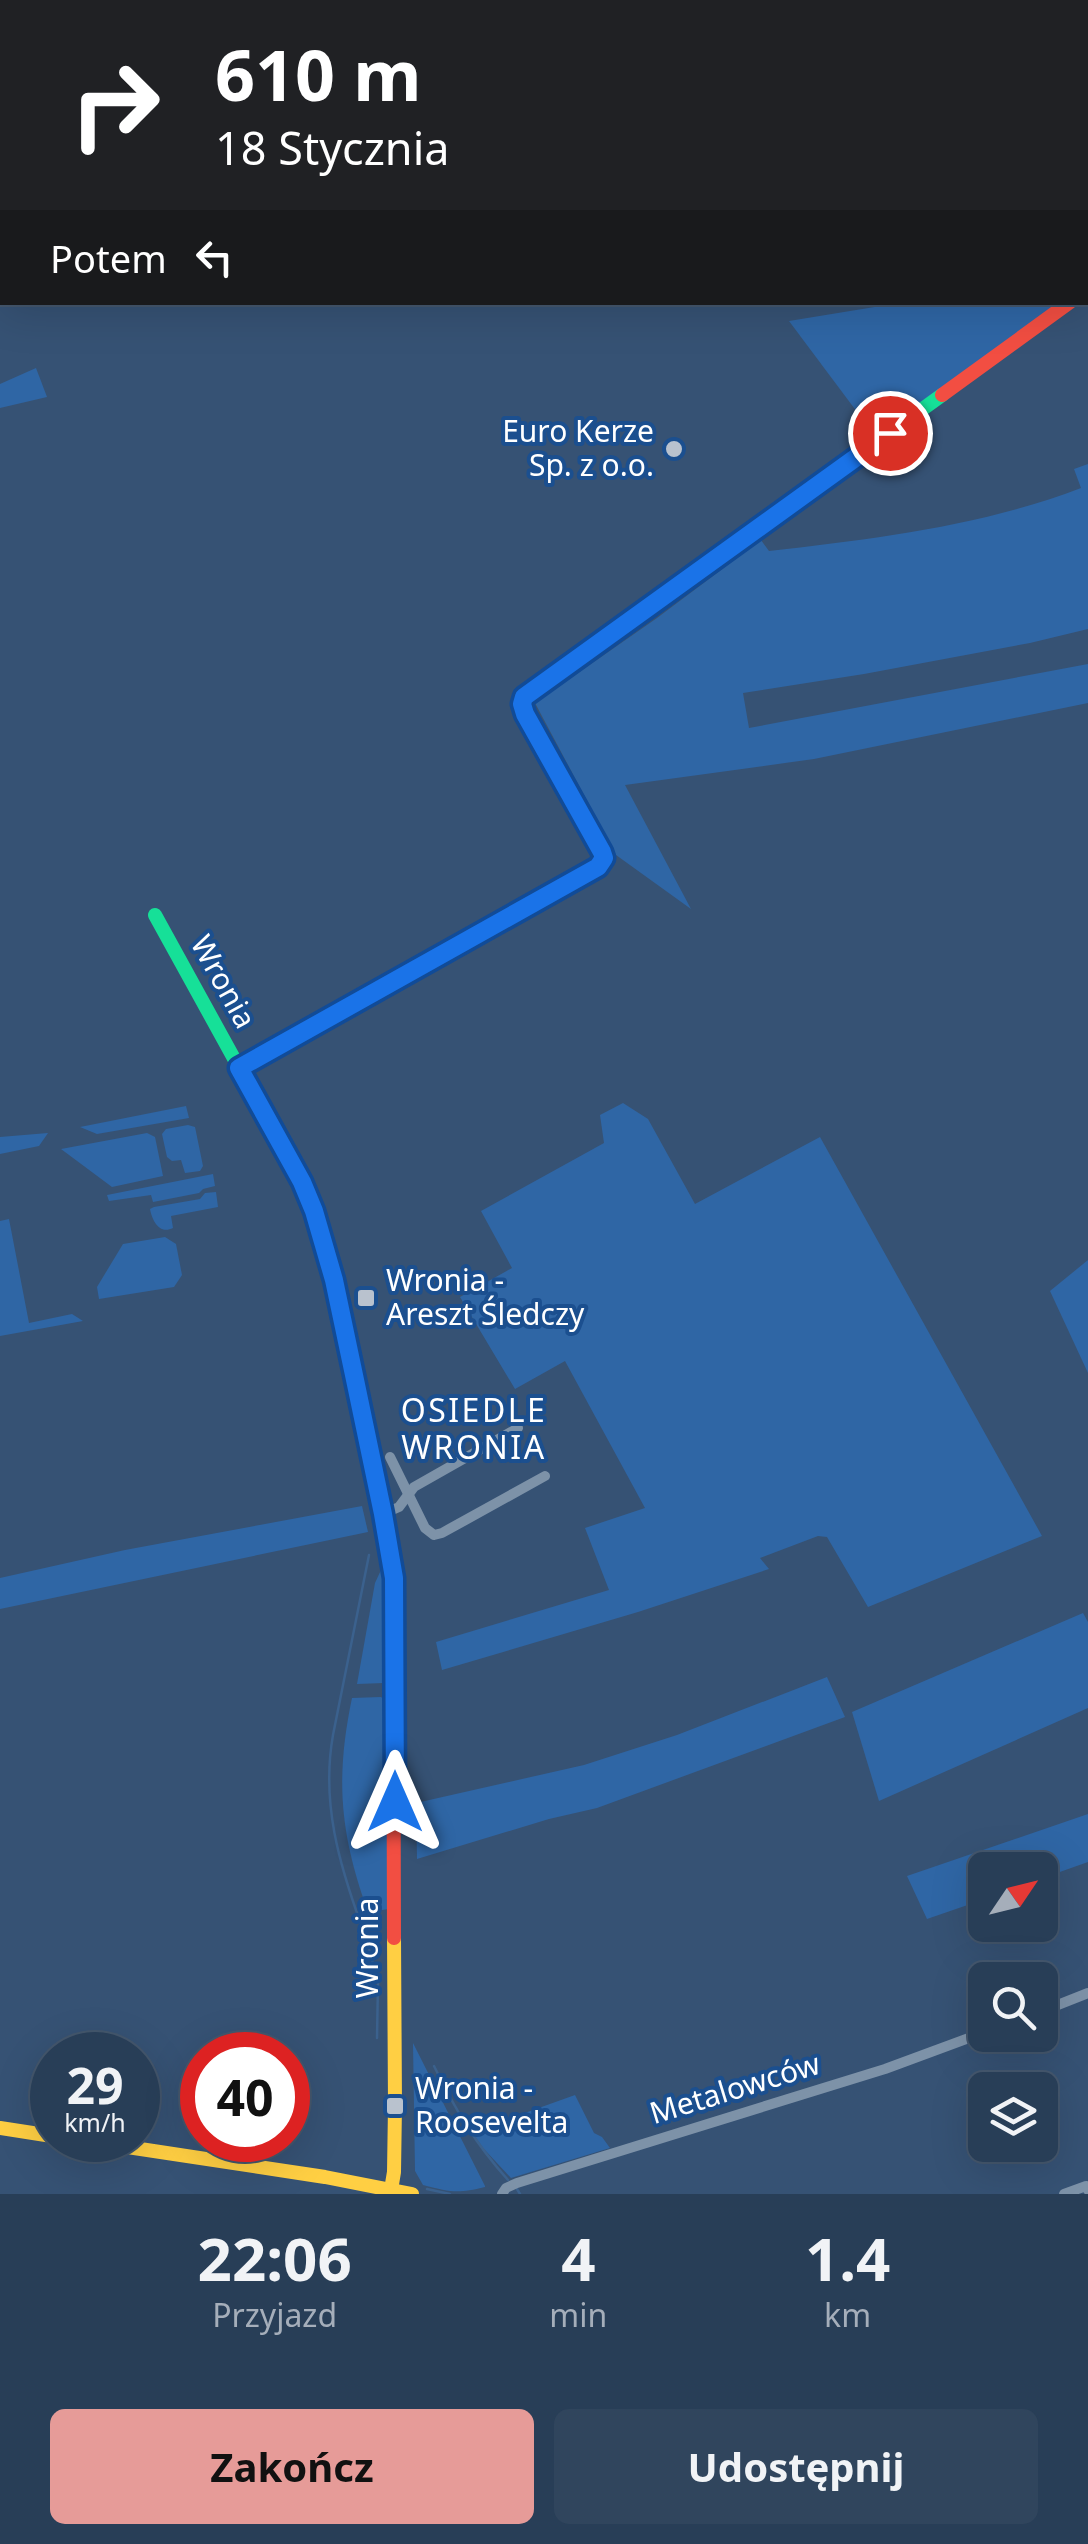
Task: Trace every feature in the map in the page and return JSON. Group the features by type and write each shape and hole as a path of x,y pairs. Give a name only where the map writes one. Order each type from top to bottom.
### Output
{"street":[{"path":"239,1068 598,867 604,858 602,852 525,714 524,697 1066,305"},
{"name":"Wronia","path":"154,915 302,1182 314,1211 334,1280 383,1514 395,1600 396,2071 392,2190"},
{"path":"383,1514 395,1510 414,1487 518,1428"},
{"path":"390,1456 428,1532 436,1535 545,1476"},
{"path":"1058,2005 1088,1993"},
{"name":"Metalowców","path":"502,2194 516,2183 885,2069 968,2038"},
{"path":"0,2128 30,2133"},
{"path":"160,2152 325,2176 412,2194"},
{"path":"1064,2194 1086,2186 1088,2190"}],"shaded area":[{"path":"887,305 1057,305 875,436 789,321"},
{"path":"36,368 47,397 0,408 0,384"},
{"path":"1088,464 1088,629 864,674 743,693 749,728 1088,664 1088,703 814,759 625,785 691,909 616,855 535,703 761,540 769,551 888,536 1005,512 1081,488 1074,469"},
{"path":"623,1103 648,1119 695,1204 820,1137 1042,1536 868,1607 827,1537 818,1536 760,1558 769,1569 442,1670 436,1642 609,1590 585,1528 645,1508 565,1361 515,1389 460,1297 512,1268 481,1211 604,1143 600,1115"},
{"path":"186,1106 189,1118 97,1134 80,1127"},
{"path":"195,1127 203,1166 200,1171 185,1173 181,1160 167,1157 162,1134 166,1129"},
{"path":"48,1133 39,1146 0,1154 0,1137"},
{"path":"147,1133 155,1137 163,1176 112,1187 61,1149"},
{"path":"213,1174 215,1186 199,1193 153,1202 151,1195 109,1201 107,1195"},
{"path":"216,1192 218,1207 171,1216 173,1228 164,1230 152,1218 150,1209 154,1207 200,1199 205,1193"},
{"path":"9,1219 29,1323 72,1314 83,1321 0,1336 0,1221"},
{"path":"165,1237 176,1244 182,1275 174,1287 99,1299 97,1287 123,1244"},
{"path":"1088,1260 1088,1373 1050,1291"},
{"path":"362,1506 368,1532 0,1609 0,1578 125,1550"},
{"path":"381,1570 387,1597 384,1683 357,1684 375,1583"},
{"path":"1083,1613 1088,1622 1088,1708 879,1801 852,1712"},
{"path":"827,1677 845,1717 597,1808 417,1859 416,1803 584,1765 677,1735"},
{"path":"381,1697 387,1702 389,1909 368,1912 346,1831 343,1755 352,1698"},
{"path":"1088,1814 1088,1862 1058,1873 1058,1852 977,1852"},
{"path":"968,1855 968,1905 927,1919 907,1876"},
{"path":"413,2043 485,2187 460,2191 423,2185 415,2171"},
{"path":"575,2095 594,2133 610,2148 511,2178 472,2132"}],"waterway":[{"path":"362,1927 334,1832 329,1784 333,1735 369,1555"},
{"path":"366,1938 378,1982 377,2038"},
{"path":"434,2066 467,2126 508,2180"},
{"path":"427,2189 450,2194"},
{"path":"517,2189 520,2194"}],"traffic: fast":[{"path":"581,656 942,395"},
{"path":"155,915 302,1182 324,1246 350,1356"}],"traffic: slow":[{"path":"239,1068 599,867 602,852 522,704 524,697 581,656"},
{"path":"391,2190 394,1938"},
{"path":"0,2128 30,2133"},
{"path":"160,2152 412,2194"}],"traffic: jam":[{"path":"942,395 1066,305"},
{"path":"350,1356 393,1578 394,1938"}],"place":[{"name":"Euro Kerze Sp. z o.o.","path":"674,449"},
{"name":"Wronia - Areszt Śledczy","path":"366,1298"},
{"name":"Wronia - Roosevelta","path":"395,2106"}],"district":[{"name":"OSIEDLE WRONIA","path":"474,1430"}],"route":[{"path":"395,1802 394,1578 334,1280 302,1182 239,1068 598,867 604,858 602,852 525,714 524,697 890,433"}]}
